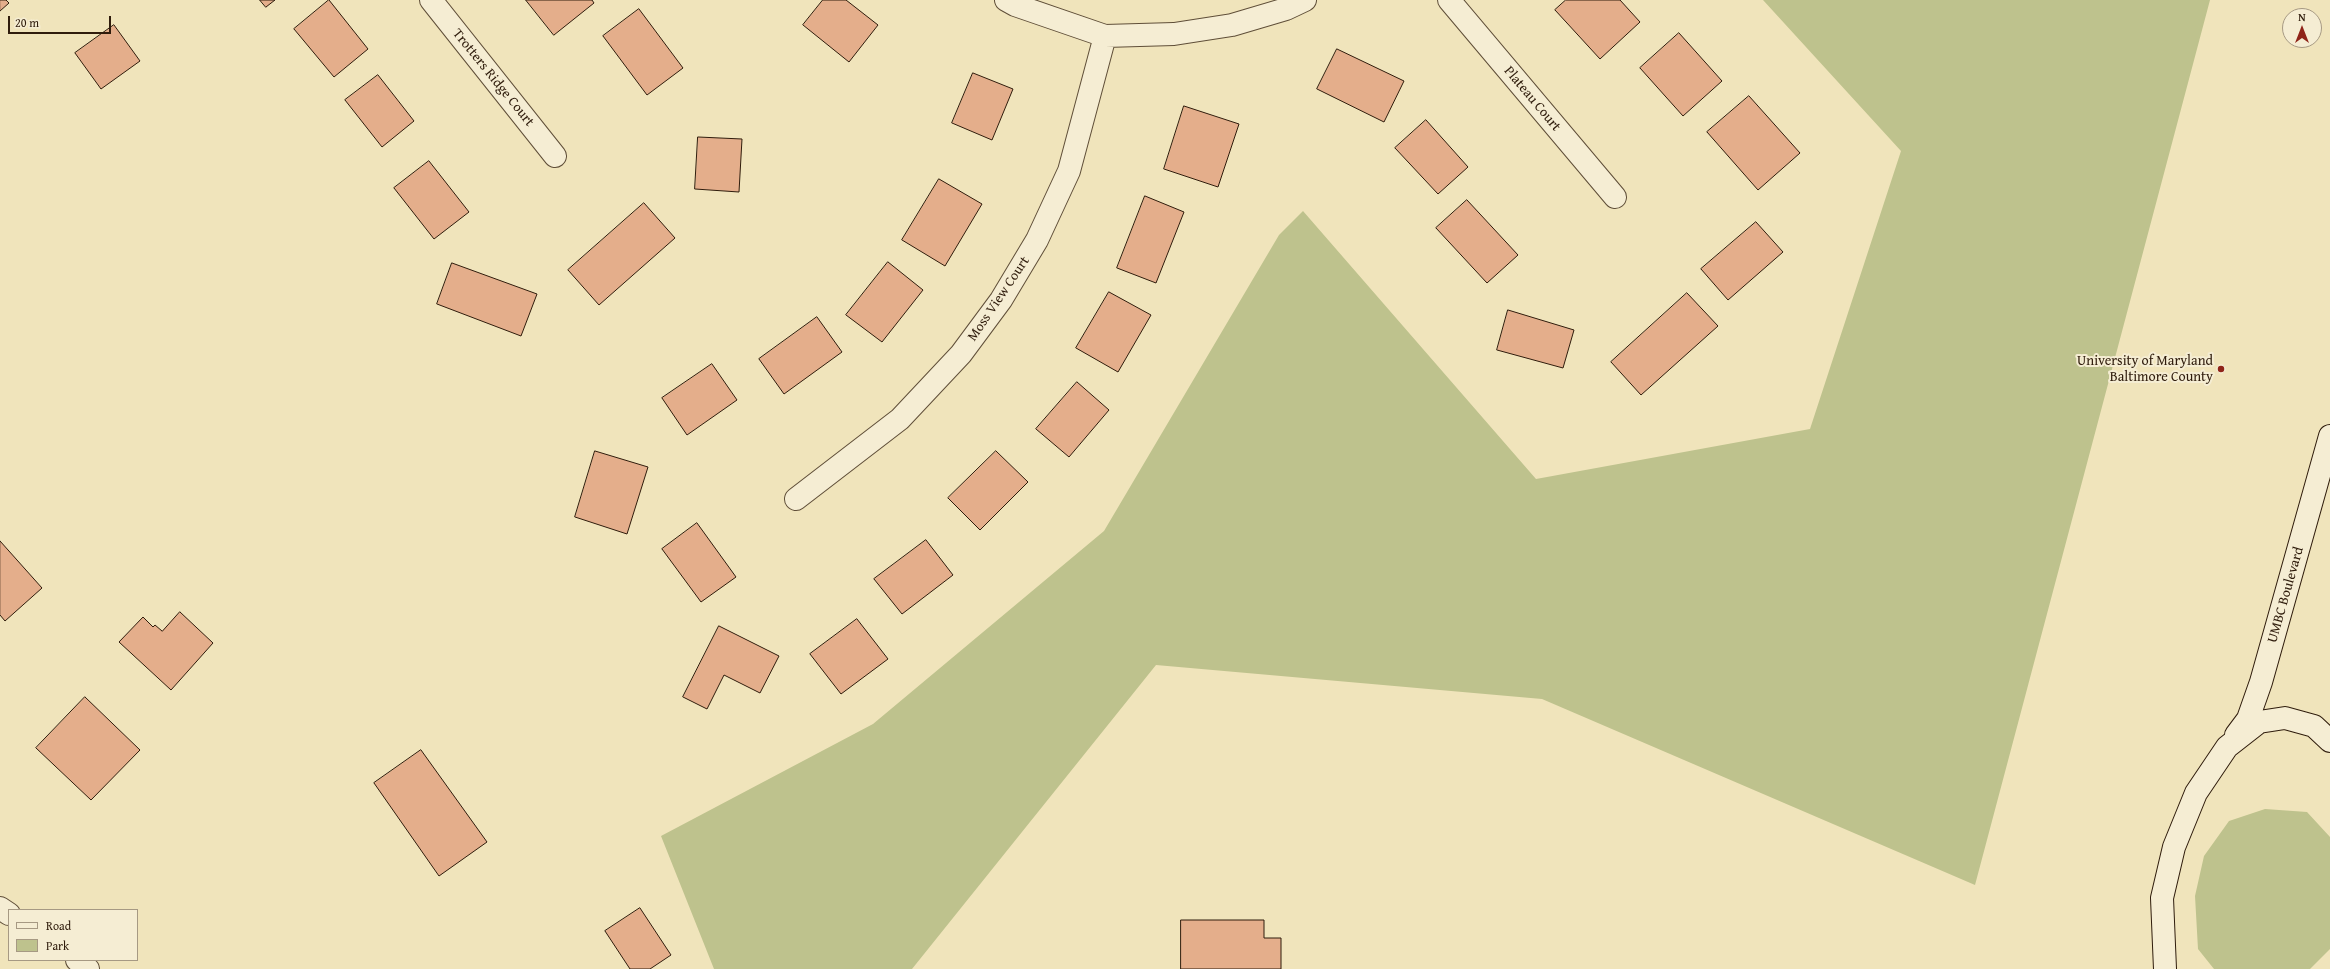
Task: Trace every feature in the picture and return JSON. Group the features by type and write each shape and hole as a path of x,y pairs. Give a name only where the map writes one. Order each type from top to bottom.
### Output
{"street":[{"name":"Trotters Ridge Court","path":"431,0 556,156"},
{"path":"1006,0 1015,5 1105,36 1174,34 1232,25 1286,9 1305,0"},
{"name":"Plateau Court","path":"1449,0 1615,198"},
{"name":"Moss View Court","path":"796,499 900,419 961,354 1001,300 1037,240 1069,171 1105,36"},
{"name":"UMBC Boulevard","path":"2165,969 2162,898 2174,847 2196,793 2248,719 2280,621 2330,436"},
{"path":"2227,747 2259,722 2285,718 2314,726 2330,741"},
{"path":"78,961 88,969"}],"green space":[{"path":"1763,0 2210,0 1975,885 1542,699 1156,665 912,969 714,969 661,836 873,724 1104,531 1279,235 1303,211 1536,479 1810,429 1901,151"},
{"path":"2265,809 2307,812 2330,837 2330,949 2310,969 2214,969 2198,949 2195,896 2204,856 2229,821"}],"building":[{"path":"0,0 6,0 9,3 0,11"},
{"path":"260,0 275,0 266,7"},
{"path":"329,0 368,49 334,77 294,29"},
{"path":"526,0 592,0 594,3 554,35"},
{"path":"823,0 846,0 878,25 849,62 803,25"},
{"path":"1566,0 1620,0 1640,22 1600,59 1555,10"},
{"path":"639,9 683,68 647,95 603,36"},
{"path":"114,25 140,61 101,89 75,53"},
{"path":"1679,33 1722,81 1683,116 1640,68"},
{"path":"1337,49 1404,81 1384,122 1317,89"},
{"path":"973,73 1013,89 992,140 952,123"},
{"path":"378,75 414,121 382,147 345,100"},
{"path":"1749,96 1800,153 1758,190 1707,132"},
{"path":"1184,106 1239,124 1218,187 1164,169"},
{"path":"1426,120 1468,167 1438,194 1395,148"},
{"path":"698,137 742,139 739,192 695,189"},
{"path":"429,161 469,212 434,239 394,188"},
{"path":"939,179 982,204 945,266 902,240"},
{"path":"1145,196 1184,212 1156,283 1117,268"},
{"path":"1467,200 1518,255 1487,283 1436,228"},
{"path":"644,203 675,238 599,305 568,270"},
{"path":"1756,222 1783,252 1728,300 1701,269"},
{"path":"888,262 923,290 882,342 846,315"},
{"path":"452,263 537,294 521,336 437,304"},
{"path":"1109,292 1151,315 1118,372 1076,348"},
{"path":"1687,293 1718,326 1641,395 1611,362"},
{"path":"1508,310 1574,330 1563,368 1497,350"},
{"path":"817,317 842,352 784,394 759,359"},
{"path":"712,364 737,400 687,435 662,398"},
{"path":"1077,382 1109,410 1069,457 1036,429"},
{"path":"595,451 648,467 627,534 575,517"},
{"path":"996,451 1028,482 980,530 948,498"},
{"path":"697,523 736,577 701,602 662,549"},
{"path":"926,540 953,575 902,614 874,579"},
{"path":"0,541 42,588 5,621 0,615"},
{"path":"180,612 213,643 171,690 119,642 143,617 153,627 155,625 162,631"},
{"path":"857,619 888,659 841,694 810,654"},
{"path":"719,626 779,656 760,693 724,675 707,709 683,697"},
{"path":"85,697 140,750 91,800 36,748"},
{"path":"421,750 487,842 439,876 374,783"},
{"path":"640,908 671,955 650,969 630,969 605,931"},
{"path":"1181,920 1264,920 1264,938 1281,938 1281,969 1181,969"}],"place":[{"name":"University of Maryland Baltimore County","path":"2221,369"}]}
